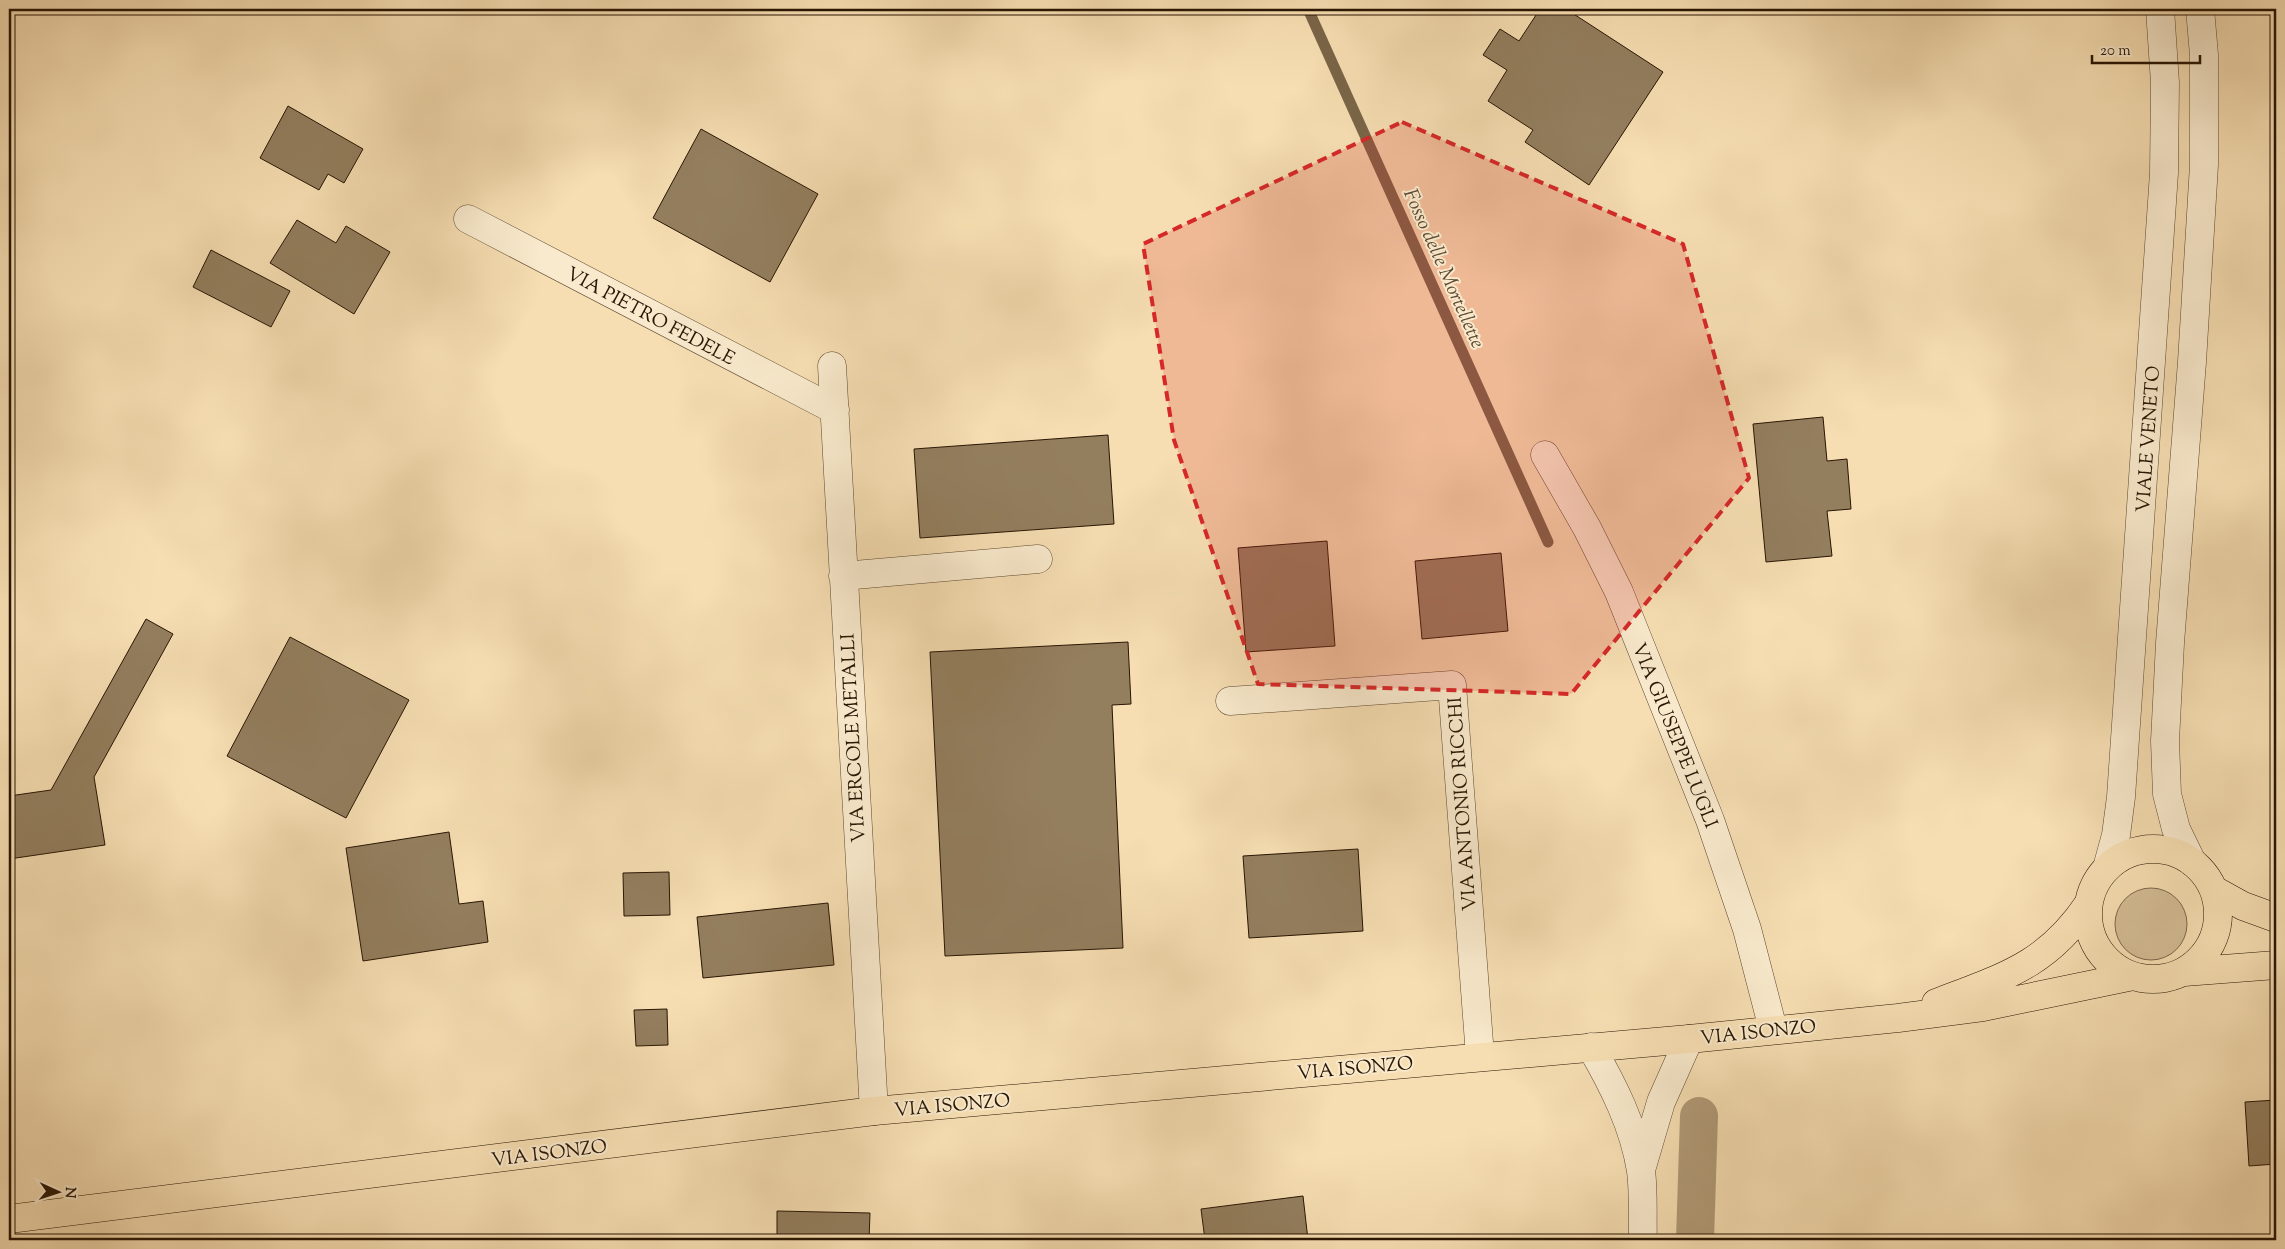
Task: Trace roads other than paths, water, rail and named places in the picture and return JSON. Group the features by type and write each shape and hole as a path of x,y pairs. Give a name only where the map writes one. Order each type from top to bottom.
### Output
{"main road":[{"name":"VIA ISONZO","path":"1898,1018 1998,980 2040,956 2073,927 2089,903 2095,885 2107,868 2122,857 2139,850 2158,849 2176,853 2192,862 2205,875 2214,890 2218,908 2217,927 2211,945 2200,960 2184,972"},
{"name":"VIA ISONZO","path":"2214,890 2256,911 2276,918"},
{"name":"VIA ISONZO","path":"2089,903 2089,925 2095,945 2107,961 2124,973 2144,979 2165,979 2184,972 2276,965"},
{"name":"VIA ISONZO","path":"9,1219 874,1111 1591,1046 1689,1039 1773,1029 1898,1018 1983,1007 2134,976"}],"street":[{"name":"VIALE VENETO","path":"2107,868 2116,835 2121,797 2160,248 2165,97 2160,9"},
{"name":"VIALE VENETO","path":"2192,862 2176,829 2169,802 2165,777 2165,741 2170,643 2192,362 2204,165 2204,63 2200,9"},
{"name":"VIA PIETRO FEDELE","path":"468,219 834,410"},
{"name":"VIA ERCOLE METALLI","path":"832,366 842,576 874,1111"},
{"name":"VIA GIUSEPPE LUGLI","path":"1545,455 1591,535 1619,592 1706,811 1747,929 1773,1029"},
{"path":"842,576 1038,559"},
{"name":"VIA ANTONIO RICCHI","path":"1230,700 1452,685 1480,1056"},
{"path":"1641,1172 1660,1102 1689,1039"},
{"path":"1591,1046 1622,1105 1641,1172 1643,1240"}],"waterway":[{"name":"Fosso delle Mortellette","path":"1308,9 1548,542"},
{"path":"1695,1240 1699,1116"}]}
